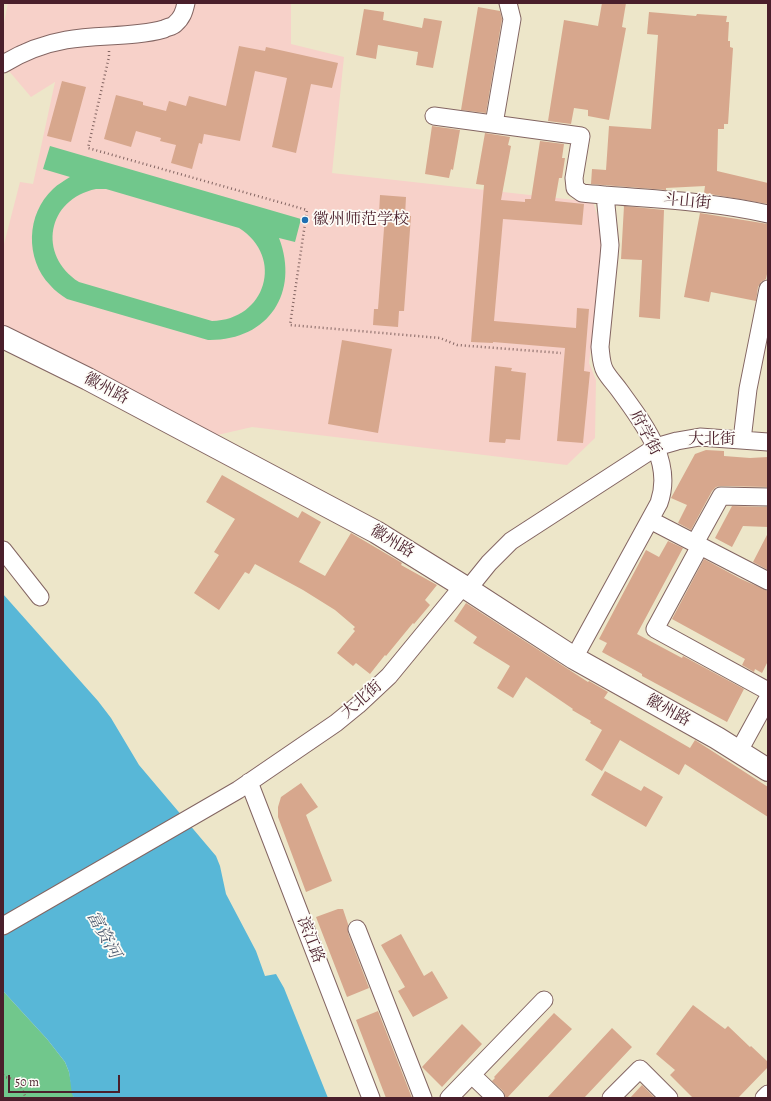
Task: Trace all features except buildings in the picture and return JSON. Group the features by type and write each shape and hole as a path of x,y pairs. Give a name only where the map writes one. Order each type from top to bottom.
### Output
{"main road":[{"name":"徽州路","path":"3,337 88,379 376,532 466,587 574,658 739,751 768,770"}],"street":[{"path":"3,64 18,55 48,44 83,37 146,33 174,26 184,14 186,3"},
{"path":"434,116 494,124 512,19 508,3"},
{"name":"斗山街","path":"494,124 581,136 574,178 575,188 582,193 698,202 741,208 768,214"},
{"name":"府学街","path":"574,658 659,503 664,486 656,448 639,417 605,370 601,359 600,347 610,245 604,195"},
{"path":"742,440 748,389 768,289"},
{"name":"大北街","path":"3,926 243,786 312,740 358,705 389,676 466,587 511,541 656,448 677,441 700,437 768,442"},
{"path":"768,498 721,496 655,629 768,691"},
{"path":"650,520 768,581"},
{"path":"3,550 40,597"},
{"path":"739,751 768,698"},
{"name":"滨江路","path":"243,786 371,1098"},
{"path":"357,929 423,1098"},
{"path":"449,1098 544,1000"},
{"path":"611,1098 640,1069 669,1098"},
{"path":"472,1075 496,1098"},
{"path":"764,1098 768,1094"}],"path":[{"path":"110,36 109,57 88,148 306,210 290,325 440,338 457,345 561,353"},
{"path":"3,1082 4,1076 18,1080 26,1098"}],"shaded area":[{"name":"徽州师范学校","path":"8,3 291,3 291,44 344,57 332,173 593,202 605,238 589,363 596,380 595,438 567,465 252,427 213,436 3,331 3,248 20,182 33,184 55,82 31,97 3,64 3,28"}],"green space":[{"path":"50,146 301,219 295,242 279,238 284,258 285,277 282,295 274,310 262,323 247,332 229,338 208,340 67,299 50,285 42,274 36,263 32,237 38,211 44,199 55,187 70,177 43,169","holes":["96,189 106,189 239,228 253,240 262,255 265,270 263,285 256,299 245,310 231,318 212,321 79,282 66,271 57,257 53,243 53,229 58,216 67,204 79,195"]},
{"path":"3,991 47,1039 65,1062 69,1072 74,1098 3,1098"}],"water":[{"name":"富资河","path":"3,594 98,701 111,718 139,765 216,856 220,866 226,894 256,951 265,976 276,974 284,988 328,1098 74,1098 72,1094 69,1072 65,1062 47,1039 3,991"}],"place":[{"name":"徽州师范学校","path":"305,220"}]}
